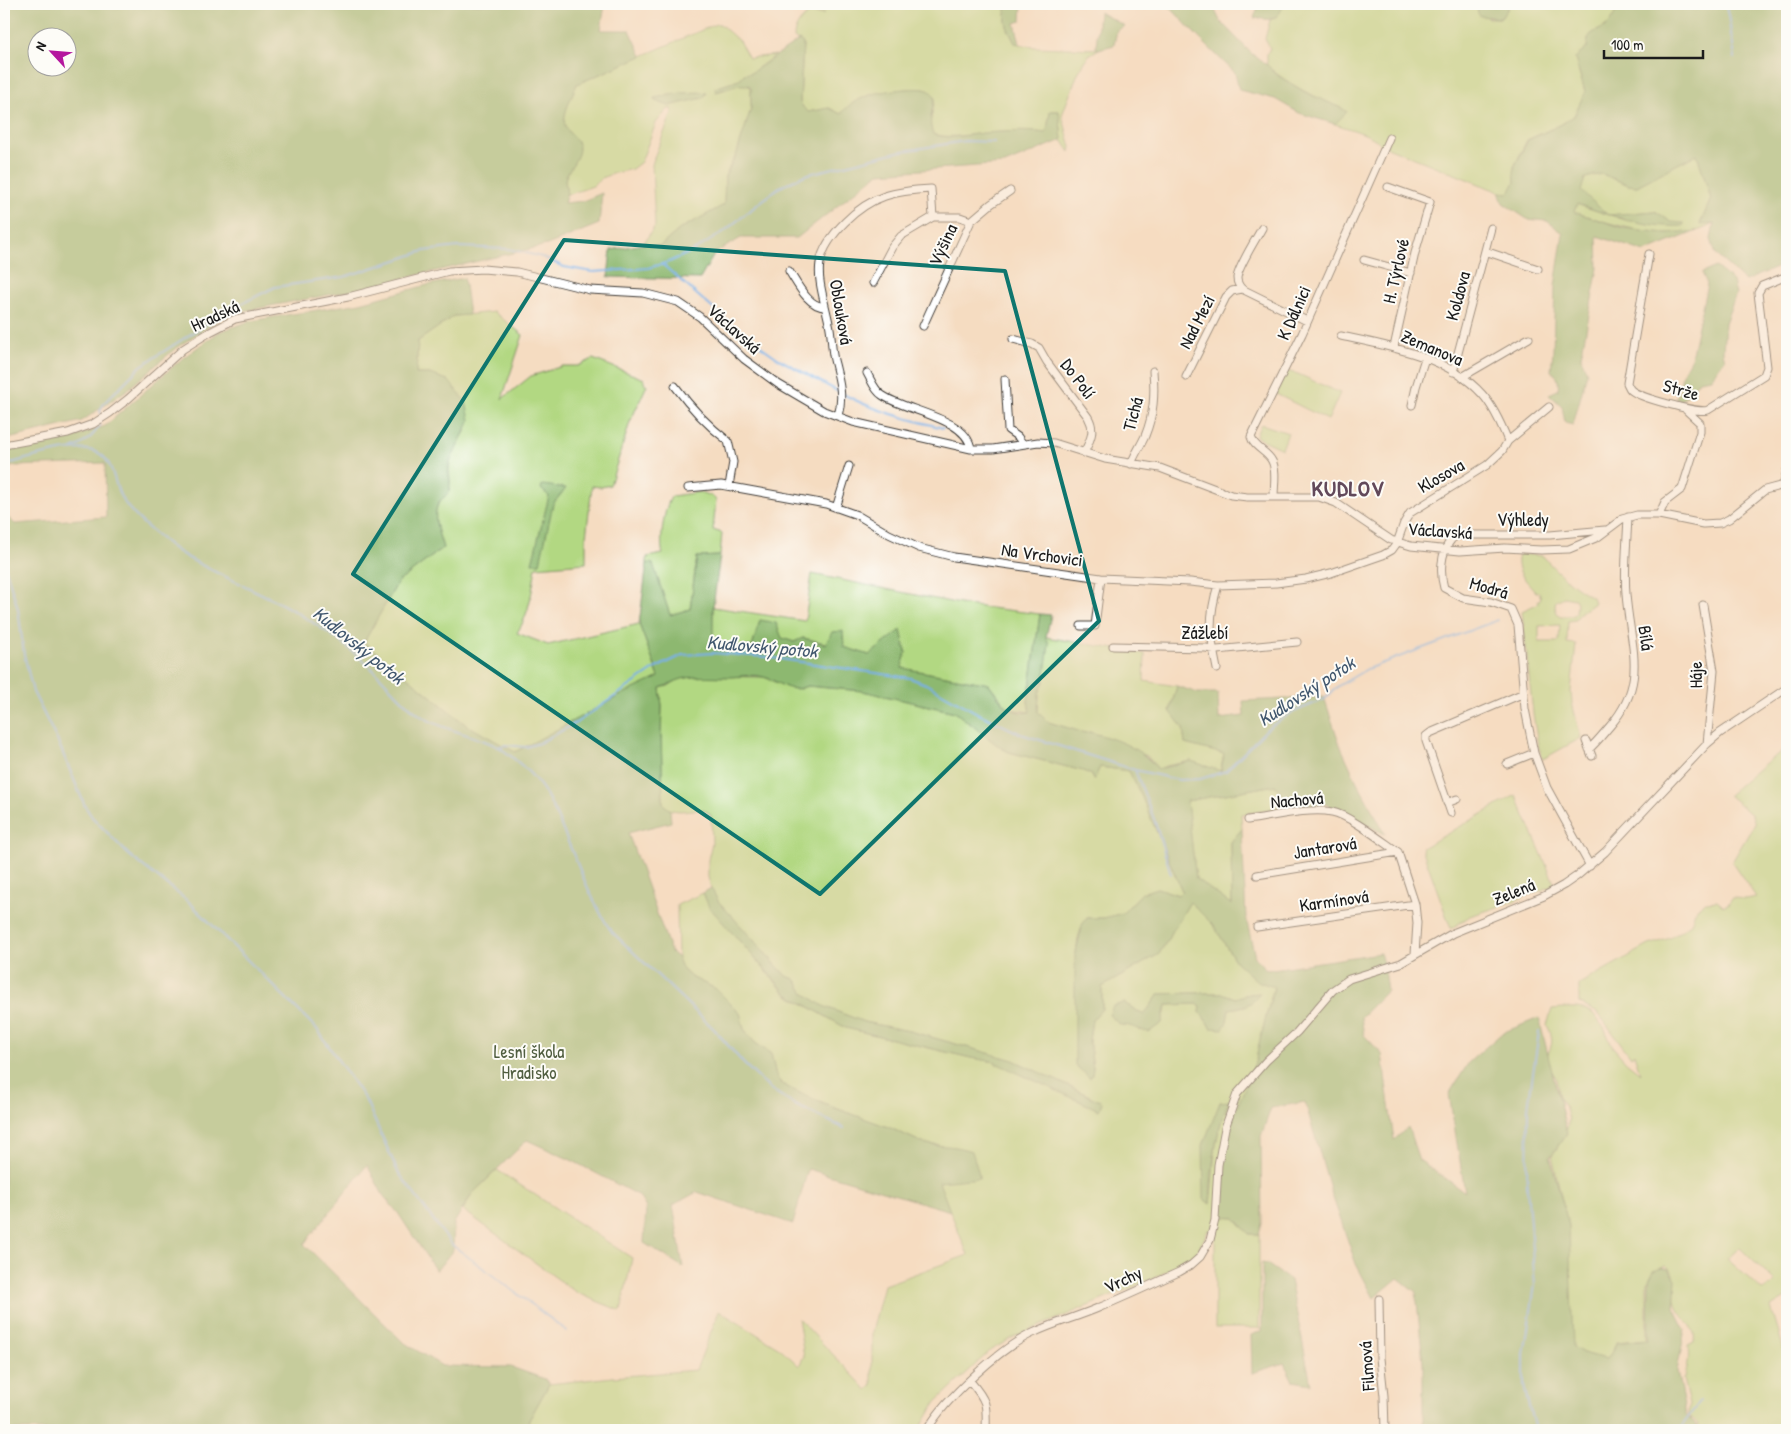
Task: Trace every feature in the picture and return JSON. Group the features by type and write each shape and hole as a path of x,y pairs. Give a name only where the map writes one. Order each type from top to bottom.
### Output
{"street":[{"name":"K Dálnici","path":"1274,497 1274,466 1271,459 1253,443 1251,437 1307,321 1389,138"},
{"name":"H. Týrlové","path":"1388,187 1430,202 1394,347"},
{"name":"Oblouková","path":"838,416 842,399 841,387 833,354 830,328 819,274 822,255 832,236 860,208 871,201 889,194 900,191 931,189 933,217"},
{"name":"Výšina","path":"923,326 971,221 1010,191"},
{"path":"873,283 892,246 901,236 933,217 960,217 971,221"},
{"path":"1262,228 1237,279 1238,284 1242,288 1307,321"},
{"name":"Koldova","path":"1454,372 1491,228"},
{"path":"1485,251 1538,269"},
{"name":"Strže","path":"1649,254 1627,383 1633,392 1685,409 1706,412 1764,375 1766,367 1758,293 1762,286 1787,276"},
{"path":"1364,260 1411,273"},
{"name":"Václavská","path":"467,269 517,272 590,290 643,294 678,302 700,317 761,372 800,398 838,416 870,426 971,449 993,449 1049,442 1105,459 1160,468 1231,494 1247,497 1310,496 1327,499 1344,508 1388,538 1397,543 1411,546 1446,550 1505,548 1569,549 1590,541 1622,519 1628,517 1659,515 1715,525 1728,519 1765,490 1786,484"},
{"name":"Hradská","path":"4,445 77,431 100,420 128,399 183,349 235,319 348,297 467,269"},
{"path":"789,271 814,304 819,307 825,307"},
{"name":"Nad Mezí","path":"1186,377 1226,296 1232,291 1242,288"},
{"name":"Zemanova","path":"1341,336 1394,347 1425,358 1462,377 1482,395 1508,441"},
{"path":"1462,377 1529,338"},
{"name":"Do Polí","path":"1013,339 1039,348 1047,362 1088,417 1092,424 1093,432 1084,453"},
{"path":"1412,405 1425,358"},
{"name":"Tichá","path":"1131,464 1153,413 1155,393 1153,370"},
{"path":"867,373 880,394 954,426 967,438 971,449"},
{"path":"1004,379 1008,430 1018,437 1022,444"},
{"path":"675,386 692,410 728,441 732,462 729,486"},
{"name":"Klosova","path":"1397,543 1410,512 1487,465 1502,451 1508,441 1549,407"},
{"path":"1659,515 1665,502 1682,489 1700,432 1700,423 1685,409"},
{"path":"836,508 848,466"},
{"path":"1786,484 1787,470"},
{"name":"Na Vrchovici","path":"688,488 721,485 786,496 857,515 889,534 919,548 954,557 1101,578 1218,585 1276,583 1331,573 1392,550 1397,543"},
{"name":"Bílá","path":"1592,756 1587,745 1605,732 1620,713 1630,695 1634,680 1634,663 1625,587 1628,517"},
{"name":"Výhledy","path":"1446,550 1451,540 1462,535 1541,536 1576,534 1608,529"},
{"name":"Modrá","path":"1446,550 1440,573 1444,588 1463,598 1491,602 1510,609 1518,625 1528,730 1534,753 1547,788 1590,866"},
{"path":"1081,626 1095,626 1101,578"},
{"path":"1217,669 1210,628 1211,610 1218,585"},
{"name":"Háje","path":"1703,605 1714,671 1707,744"},
{"name":"Zážlebí","path":"1113,646 1213,650 1297,642"},
{"name":"Zelená","path":"1237,1094 1333,990 1349,980 1402,963 1453,933 1544,896 1564,885 1590,866 1623,834 1720,732 1787,688"},
{"path":"1451,814 1426,736 1524,693"},
{"path":"1507,764 1534,753"},
{"path":"1447,803 1457,799"},
{"name":"Nachová","path":"1248,820 1318,810 1334,812 1398,852"},
{"path":"1398,852 1415,904 1417,923 1415,954"},
{"name":"Jantarová","path":"1257,874 1398,852"},
{"name":"Karmínová","path":"1256,927 1415,904"},
{"name":"Vrchy","path":"927,1430 948,1402 994,1358 1032,1333 1097,1309 1179,1272 1190,1266 1200,1257 1206,1250 1213,1230 1218,1164 1225,1128 1237,1094"},
{"name":"Filmová","path":"1379,1299 1380,1358 1385,1430"},
{"path":"970,1381 984,1399 987,1409 986,1430"}],"highlighted area":[{"path":"564,240 1005,271 1099,621 820,894 353,574"}],"green space":[{"path":"4,4 605,4 601,30 630,30 642,56 577,84 565,118 566,128 576,140 579,152 566,176 564,203 583,201 602,193 599,224 547,245 354,290 228,314 176,348 127,390 82,421 4,440"},
{"path":"800,4 1007,4 1006,24 1015,43 1034,47 1099,49 1089,55 1078,73 1062,115 1071,147 1070,152 1062,140 1059,111 1050,111 1047,131 1045,133 1012,132 950,136 932,134 930,123 935,99 927,89 907,89 870,94 841,114 829,108 808,112 800,102 803,44 794,38 794,34 798,24 808,14 824,14 799,6"},
{"path":"1007,4 1022,4 1021,21 1015,23 1020,44 1015,43 1008,28 1006,20"},
{"path":"1167,4 1212,4 1220,21 1252,54 1277,75 1305,92 1347,112 1335,124 1299,113 1275,99 1239,90 1235,73"},
{"path":"1259,4 1284,4 1276,17 1269,19 1254,18"},
{"path":"1284,4 1476,4 1488,18 1501,18 1511,4 1619,4 1609,23 1590,35 1587,48 1575,59 1585,92 1574,116 1560,125 1527,140 1514,167 1515,182 1509,193 1499,192 1380,144 1366,135 1335,124 1347,112 1293,85 1267,65 1267,54 1270,48 1265,39 1270,20 1277,16"},
{"path":"1476,4 1511,4 1501,18 1480,16"},
{"path":"1619,4 1787,4 1787,215 1783,265 1745,281 1716,255 1711,239 1714,224 1700,225 1711,199 1697,154 1637,186 1629,185 1602,174 1585,178 1581,191 1607,214 1577,204 1574,212 1624,228 1665,233 1697,231 1645,252 1597,236 1598,268 1581,357 1587,373 1573,425 1565,423 1562,406 1549,394 1558,390 1557,377 1551,371 1555,286 1563,233 1547,221 1527,219 1503,203 1499,192 1509,193 1515,182 1514,167 1528,140 1560,125 1574,116 1585,92 1575,58 1587,48 1590,35 1609,23"},
{"path":"1099,12 1125,26 1117,30 1114,45 1099,49 1096,48"},
{"path":"716,24 720,24 739,41 749,58 776,55 751,73 744,74 739,80 715,88 717,92 746,84 751,89 751,109 737,153 725,176 724,205 680,229 660,246 643,244 655,226 652,165 672,109 668,109 656,123 641,162 632,169 611,174 602,178 593,186 567,195 565,179 579,146 567,131 564,116 577,84"},
{"path":"799,40 803,43 800,102 808,112 829,108 841,114 854,102 875,93 923,89 931,92 935,99 931,121 933,134 951,137 1006,132 1045,133 1047,131 1050,111 1059,111 1062,140 1005,164 879,173 797,238 741,238 715,253 700,279 608,277 611,250 643,244 660,246 680,229 724,205 725,176 737,153 751,109 751,89 750,86 742,85 716,92 715,88 739,80 744,74 751,73"},
{"path":"680,93 707,93 703,98 669,106 655,101 654,98"},
{"path":"1697,153 1711,199 1700,224 1714,224 1696,231 1681,233 1649,232 1574,212 1576,204 1606,214 1580,191 1585,178 1602,174 1629,185 1637,186","holes":["1655,211 1671,222 1628,221 1610,215"]},
{"path":"1655,211 1671,222 1684,223 1683,226 1656,225 1610,215"},
{"path":"1716,267 1733,281 1736,294 1725,323 1723,352 1725,359 1711,378 1699,380 1686,397 1680,400 1676,398 1682,374 1691,358 1707,284 1702,273"},
{"name":"Lesní škola Hradisko","path":"464,278 469,315 454,316 418,341 416,374 430,374 448,380 466,402 470,420 449,464 449,491 437,507 436,525 443,548 398,582 364,642 465,724 515,752 621,695 659,677 639,624 647,563 653,564 670,615 690,609 697,557 720,556 713,607 713,646 752,647 760,620 776,623 782,638 794,642 803,638 826,644 832,632 843,631 844,647 869,655 901,630 906,652 902,668 989,684 1001,701 1016,711 1030,712 1028,702 1040,614 1051,615 1046,637 1049,643 1044,682 1039,693 1038,712 1048,722 1085,733 1090,732 1127,745 1143,755 1158,769 1191,761 1221,771 1224,754 1185,744 1183,728 1170,711 1177,686 1198,693 1218,693 1219,719 1244,716 1243,701 1324,697 1340,745 1357,782 1385,834 1326,804 1291,807 1275,785 1187,801 1196,879 1232,905 1231,842 1242,829 1246,918 1255,957 1266,970 1380,953 1387,991 1361,1017 1364,1035 1382,1054 1394,1140 1408,1127 1419,1160 1465,1192 1449,1094 1469,1062 1502,1033 1539,1018 1567,1133 1550,1157 1569,1226 1573,1347 1583,1353 1606,1359 1613,1351 1616,1343 1648,1339 1649,1280 1654,1270 1662,1267 1669,1269 1676,1279 1674,1308 1685,1330 1677,1371 1686,1415 1696,1425 1695,1430 1423,1430 1423,1362 1416,1292 1398,1278 1374,1298 1356,1264 1332,1195 1305,1102 1271,1108 1261,1136 1262,1223 1259,1234 1249,1234 1235,1218 1219,1217 1223,1154 1231,1122 1256,1060 1274,987 1257,981 1236,962 1214,926 1190,902 1159,954 1102,987 1102,1009 1092,1020 1089,1040 1093,1068 1090,1078 1075,1065 1075,956 1082,925 1087,918 1104,918 1123,913 1142,893 1157,888 1178,895 1182,891 1129,771 1100,767 1094,780 1090,774 1083,771 1009,752 1001,748 955,712 863,691 807,686 794,689 769,679 752,675 688,678 660,688 662,706 663,804 670,810 671,822 628,833 671,952 678,958 683,970 691,977 716,989 740,1013 744,1029 754,1042 771,1054 776,1076 781,1083 824,1104 888,1127 925,1144 956,1147 972,1151 980,1178 939,1182 950,1211 808,1169 793,1224 697,1192 673,1205 683,1267 644,1243 646,1208 639,1196 573,1161 527,1140 472,1194 454,1223 453,1250 436,1271 398,1213 383,1195 367,1165 304,1244 403,1342 442,1366 511,1367 545,1379 549,1384 528,1422 530,1430 4,1430 4,528 7,527 4,523 4,514 15,524 106,517 105,463 13,466 4,472 4,450 30,444 68,439 105,426 184,357 219,332 250,321 360,303 427,285"},
{"path":"494,312 523,335 502,399 531,376 563,366 578,366 593,359 644,379 644,383 647,385 630,422 610,485 592,486 586,537 586,563 536,567 528,609 517,633 548,645 639,624 659,677 515,752 465,724 364,642 398,582 443,548 436,525 437,508 448,490 450,481 449,468 452,458 458,443 467,429 430,374 416,374 418,341 454,316"},
{"path":"1286,371 1298,374 1340,393 1328,420 1274,393"},
{"path":"1261,424 1288,433 1282,449 1258,438 1256,435"},
{"path":"542,485 566,488 553,504 540,563 532,563 549,496 541,489"},
{"path":"700,492 712,496 716,500 713,530 722,533 720,556 697,557 690,609 670,615 653,564 647,563 647,557 663,554 663,525 672,496"},
{"path":"1519,554 1543,556 1566,579 1592,597 1594,603 1581,612 1575,620 1568,621 1567,643 1576,644 1571,691 1572,703 1581,738 1543,759 1538,745 1533,713 1522,611 1539,603 1538,600 1541,599 1539,592 1536,592 1522,575 1518,560","holes":["1564,597 1575,599 1577,603 1576,613 1572,616 1560,616 1556,611 1556,601","1560,625 1559,642 1539,642 1539,626"]},
{"path":"812,574 965,605 1040,614 1028,702 1031,712 1009,709 989,684 902,668 906,652 869,655 803,638 794,642 782,638 752,647 712,646 713,607 805,621"},
{"path":"1046,637 1145,654 1144,681 1177,686 1170,710 1183,728 1185,744 1224,754 1220,772 1191,761 1158,769 1147,756 1090,732 1085,733 1048,722 1038,712 1039,693 1044,682"},
{"path":"698,676 764,677 786,687 800,689 807,686 863,691 955,712 1009,752 1083,771 1090,774 1093,780 1100,767 1129,771 1182,891 1179,895 1157,888 1142,893 1123,913 1104,918 1087,918 1080,932 1076,969 1078,991 1093,1068 1089,1040 1092,1020 1102,1009 1102,987 1159,954 1190,902 1214,926 1236,962 1274,986 1256,1060 1223,1154 1219,1217 1235,1218 1249,1234 1259,1234 1259,1328 1215,1328 1215,1235 1208,1230 1196,1256 1150,1280 1016,1336 991,1350 936,1402 919,1430 530,1430 528,1422 549,1384 696,1370 719,1311 781,1349 799,1366 804,1356 798,1318 867,1390 872,1385 872,1332 884,1285 968,1255 938,1181 939,1145 925,1144 888,1127 824,1104 781,1083 776,1076 771,1054 754,1042 744,1029 740,1013 716,989 691,977 683,970 678,960 677,905 703,893 710,907 786,994 846,1028 971,1058 996,1062 1099,1110 1102,1102 1013,1060 909,1031 864,1022 823,1006 804,993 795,979 786,976 718,901 711,888 708,877 708,860 712,843 711,816 702,810 675,811 663,804 662,706 660,688 668,686 679,679","holes":["1221,993 1235,998 1249,994 1260,994 1245,1006 1228,1009 1227,1022 1211,1028 1200,1012 1201,1006 1197,1004 1166,1005 1165,1014 1141,1031 1130,1025 1121,1025 1110,1015 1124,1003 1144,1015 1159,994","1220,1102 1229,1102 1217,1140 1210,1204 1204,1199"]},
{"path":"1787,748 1787,1297 1771,1307 1787,1361 1787,1430 1696,1430 1698,1424 1688,1415 1689,1405 1683,1379 1688,1362 1688,1345 1694,1342 1694,1335 1693,1330 1680,1313 1676,1304 1674,1274 1665,1265 1655,1271 1647,1283 1647,1339 1616,1342 1613,1351 1606,1359 1583,1353 1572,1347 1568,1226 1552,1156 1565,1135 1569,1120 1566,1109 1559,1098 1556,1078 1545,1060 1552,1043 1547,1025 1552,1009 1577,1008 1591,1012 1604,1027 1612,1046 1626,1062 1640,1073 1634,1053 1631,1057 1598,1013 1579,1003 1579,984 1649,945 1670,938 1691,924 1696,908 1706,902 1717,901 1723,906 1728,904 1732,898 1747,899 1756,897 1732,862 1755,823 1752,815 1728,795 1768,761","holes":["1740,1248 1775,1282 1763,1291 1727,1259"]},
{"path":"1275,785 1291,807 1241,814 1242,829 1231,842 1232,905 1196,879 1186,801"},
{"path":"1516,795 1555,885 1470,916 1451,929 1422,848"},
{"path":"711,888 718,901 786,976 795,979 804,993 823,1006 864,1022 909,1031 1013,1060 1102,1102 1099,1110 997,1065 996,1062 971,1058 846,1028 787,994 709,907 703,893"},
{"path":"1222,993 1235,998 1260,993 1254,1001 1229,1009 1227,1022 1223,1029 1211,1028 1200,1012 1201,1006 1197,1004 1166,1005 1162,1023 1149,1032 1121,1025 1109,1015 1113,1006 1124,1003 1144,1015 1159,994"},
{"path":"1229,1101 1217,1139 1210,1204 1204,1199 1203,1145 1220,1102"},
{"path":"497,1170 632,1258 621,1311 577,1293 463,1210 472,1194"},
{"path":"1262,1263 1267,1264 1290,1280 1311,1384 1293,1381 1284,1363 1252,1373 1251,1335 1262,1331"}],"waterway":[{"path":"1725,4 1735,58"},
{"path":"101,414 100,411 104,403 141,366 225,312 275,287 344,277 424,251 458,247 509,249 542,257 564,267 593,272 648,268 669,262 695,250 722,233 778,188 805,175 897,152 965,141 994,142"},
{"path":"662,264 735,328 779,359 839,392"},
{"path":"843,394 879,410 943,428"},
{"path":"72,449 88,440 100,425"},
{"name":"Kudlovský potok","path":"4,465 37,456 76,449 96,452 102,455 110,465 118,491 131,511 176,550 197,563 305,617 363,660 407,705 421,716 439,725 498,747 505,745 526,747 539,743 576,723 656,668 683,655 713,653 767,657 910,678 926,684 979,714 1021,734 1135,770 1179,780 1200,779 1226,771 1268,728 1291,713 1325,699 1338,686 1367,669 1498,620"},
{"path":"4,563 18,609 24,654 33,692 59,744 85,806 92,817 129,855 189,902 317,1029 366,1101 398,1172 451,1244 567,1331"},
{"path":"499,747 526,769 547,796 601,915 611,931 714,1029 744,1064 769,1088 795,1105 844,1128"},
{"path":"1135,770 1154,819 1171,874"},
{"path":"1535,1430 1524,1386 1524,1354 1535,1285 1527,1187 1528,1108 1539,1032"},
{"path":"1679,1430 1700,1401"}],"district":[{"name":"KUDLOV","path":"1348,488"}]}
